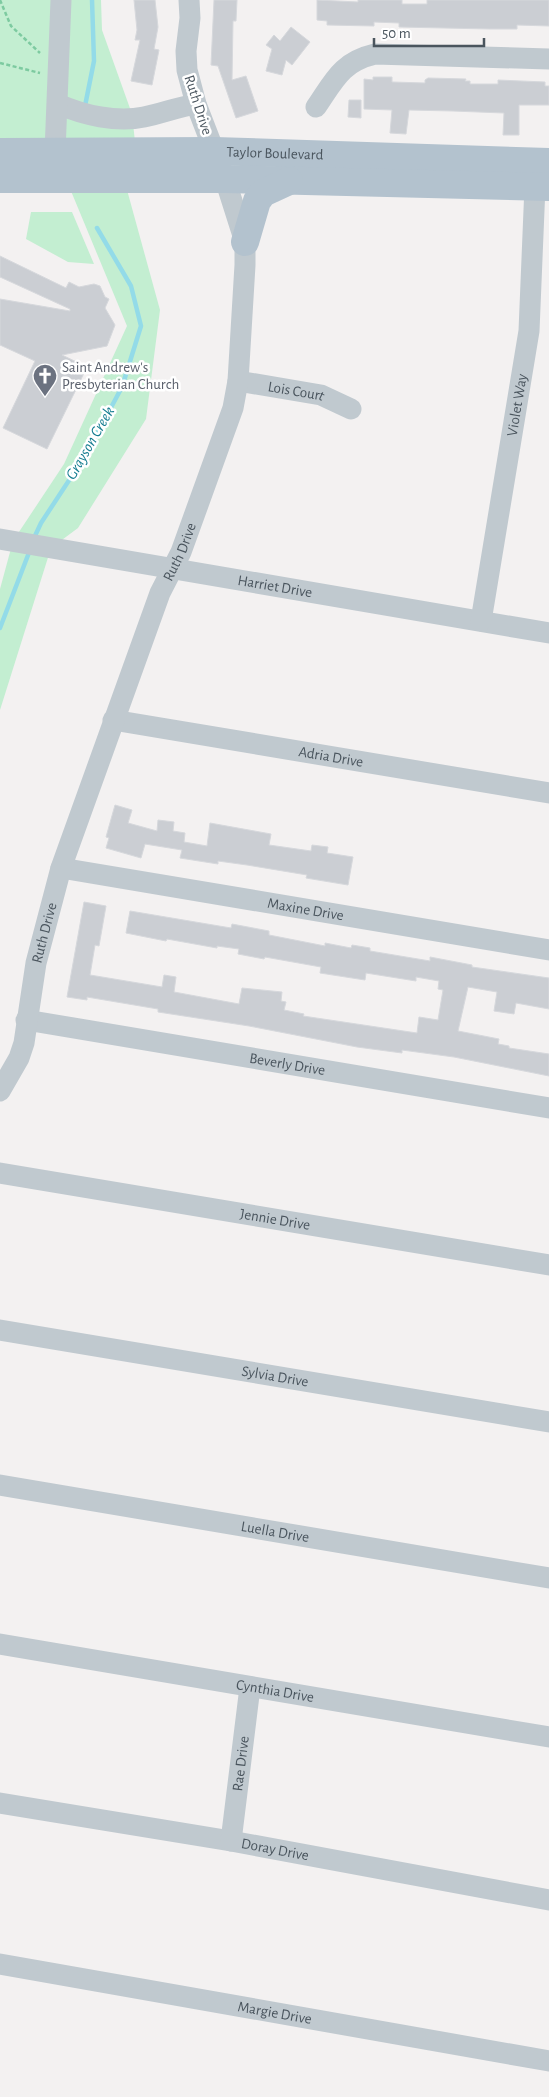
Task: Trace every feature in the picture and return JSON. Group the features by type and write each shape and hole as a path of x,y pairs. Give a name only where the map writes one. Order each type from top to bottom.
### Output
{"main road":[{"name":"Taylor Boulevard","path":"0,152 214,150 549,162"},
{"name":"Taylor Boulevard","path":"0,179 225,179 542,187"},
{"path":"245,242 257,201 263,193 289,181"}],"street":[{"path":"55,152 65,107 52,78 61,0"},
{"name":"Ruth Drive","path":"0,1091 19,1058 24,1043 36,963 62,868 160,592 181,552 233,408 238,381 245,242 225,179 196,104 187,70 186,51 190,18 189,0"},
{"path":"316,107 340,72 358,58 375,54 549,58"},
{"path":"65,107 113,118 143,117 196,104"},
{"name":"Violet Way","path":"481,621 529,331 542,187"},
{"name":"Lois Court","path":"238,381 321,394 351,409"},
{"name":"Harriet Drive","path":"7,540 549,633"},
{"name":"Adria Drive","path":"113,720 549,793"},
{"name":"Maxine Drive","path":"62,868 549,950"},
{"name":"Beverly Drive","path":"26,1020 549,1108"},
{"name":"Jennie Drive","path":"0,1173 549,1265"},
{"name":"Sylvia Drive","path":"0,1330 549,1422"},
{"name":"Luella Drive","path":"0,1485 549,1578"},
{"name":"Cynthia Drive","path":"0,1644 549,1737"},
{"name":"Rae Drive","path":"231,1841 250,1687"},
{"name":"Doray Drive","path":"0,1803 231,1841 549,1900"},
{"name":"Margie Drive","path":"0,1964 549,2061"}],"path":[{"path":"0,0 12,28 42,55"},
{"path":"0,63 52,78"}],"green space":[{"path":"0,0 101,0 102,30 132,114 136,151 0,152"},
{"path":"66,179 124,179 160,310 146,419 78,528 51,548 0,710 0,589 13,541 64,464 127,326"},
{"path":"31,212 72,212 94,264 68,262 26,239"}],"building":[{"path":"134,0 155,0 158,27 154,49 159,50 152,85 131,81 140,40 135,40 137,30"},
{"path":"214,0 237,0 236,21 233,21 232,80 246,76 258,111 236,118 218,66 211,65"},
{"path":"317,0 358,2 358,0 402,0 402,4 427,4 427,0 549,0 549,26 517,25 517,29 490,29 399,27 399,23 374,22 374,26 327,25 327,21 317,20"},
{"path":"291,27 310,42 292,65 286,60 282,75 266,71 272,49 266,45 274,35 280,41"},
{"path":"373,77 392,77 392,82 425,83 425,80 428,78 466,79 465,81 470,81 470,84 498,84 498,80 545,82 545,86 549,86 549,105 519,105 519,135 503,135 504,113 409,110 406,134 390,133 392,110 364,109 364,79 373,80"},
{"path":"349,100 361,100 361,118 348,117"},
{"path":"0,256 66,288 69,282 79,287 94,284 100,286 105,297 109,299 105,308 115,325 107,346 62,355 87,367 47,449 3,428 35,361 0,345 0,299 70,311 70,309 0,277"},
{"path":"115,805 132,810 128,823 157,831 158,820 174,822 173,831 185,833 184,842 207,846 210,823 271,834 269,845 311,851 312,845 328,847 327,853 353,857 348,885 306,878 307,875 247,865 218,861 218,864 180,858 182,850 145,844 141,858 106,848 109,838 106,837"},
{"path":"84,902 106,906 99,946 95,945 90,975 162,987 164,975 176,977 174,992 239,1004 242,988 282,992 281,1001 286,1002 284,1010 304,1014 303,1016 417,1033 419,1017 438,1020 443,990 438,989 439,981 416,977 416,981 366,973 365,980 320,973 321,967 238,954 239,949 217,946 217,948 167,939 166,941 126,933 130,911 231,928 232,924 269,931 269,935 325,946 325,943 351,948 352,945 370,948 370,951 430,961 430,957 472,965 472,967 549,978 549,1009 516,1003 514,1014 494,1011 497,992 468,987 458,1031 499,1039 498,1044 509,1046 509,1048 549,1054 549,1076 454,1057 402,1050 402,1053 357,1047 249,1026 158,1012 158,1009 87,997 87,1000 67,997"}],"waterway":[{"name":"Grayson Creek","path":"85,106 94,61 92,0"},
{"name":"Grayson Creek","path":"34,538 41,523 85,456 122,387 141,326 131,286 97,228"},
{"name":"Grayson Creek","path":"0,628 30,550"}],"place":[{"name":"Saint Andrew's Presbyterian Church","path":"45,397"}]}
